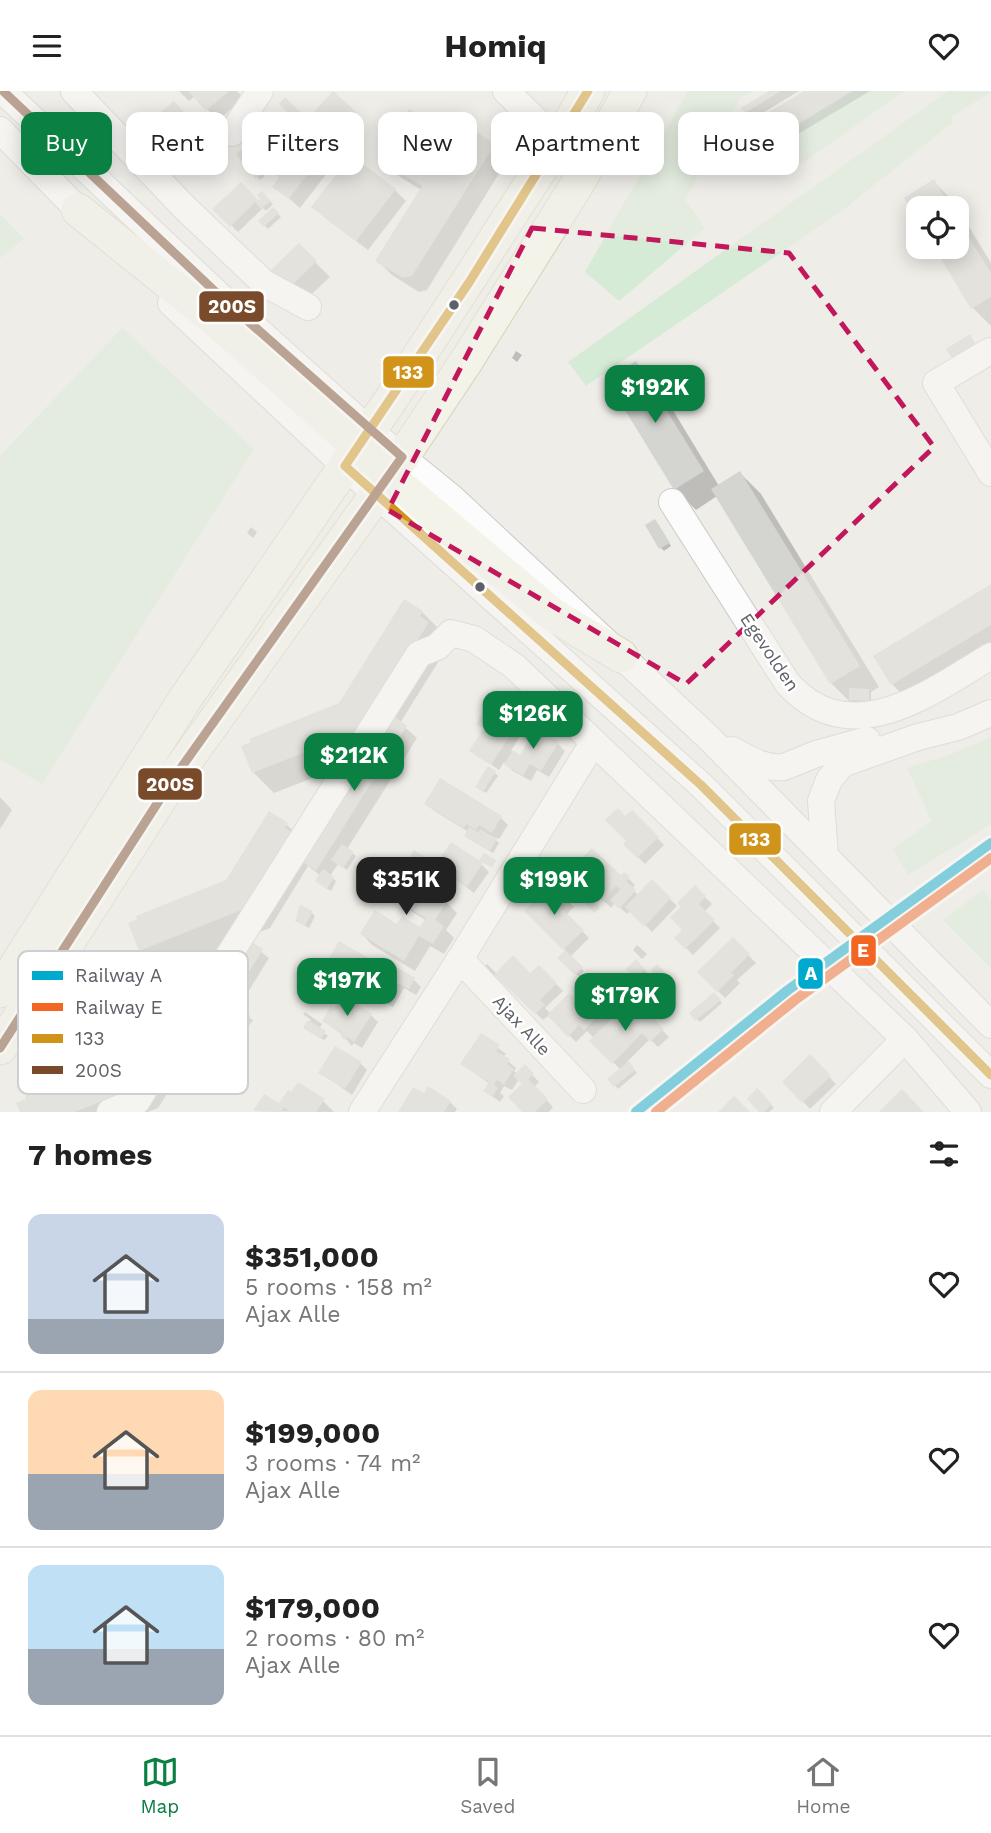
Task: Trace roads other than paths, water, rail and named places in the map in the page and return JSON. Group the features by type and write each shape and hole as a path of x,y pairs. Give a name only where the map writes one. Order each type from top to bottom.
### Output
{"main road":[{"path":"576,112 588,91"},
{"path":"62,951 171,782 390,476 467,360 578,183 630,91"},
{"path":"25,951 185,699 358,448 536,175"},
{"path":"78,210 220,324 358,448 365,466 390,476 553,615 621,656"},
{"path":"0,991 18,963"},
{"path":"0,1048 18,1020"}],"street":[{"path":"3,91 223,299 358,448"},
{"path":"74,91 183,206 264,283 308,307"},
{"path":"232,133 260,91"},
{"path":"506,91 527,112"},
{"path":"0,130 78,210"},
{"path":"991,352 936,383 991,473"},
{"path":"390,476 991,1075"},
{"name":"Egevolden","path":"673,502 788,684 808,703 832,712 851,715 877,714 908,705 991,656"},
{"path":"231,951 419,654 437,647 451,633 474,639 514,666 905,1039 968,1112"},
{"path":"621,656 710,740 991,1025"},
{"path":"825,855 821,801 834,772 842,764 918,737 958,727 991,713"},
{"path":"710,740 765,767 775,768 864,741 887,737 918,737"},
{"path":"362,1112 593,743"},
{"name":"Ajax Alle","path":"460,959 583,1090"},
{"path":"833,1112 905,1039"},
{"path":"110,1112 136,1101 140,1094"}],"rail line":[{"name":"A","path":"636,1112 788,990 991,843"},
{"name":"E","path":"656,1112 795,1000 991,858"}]}
